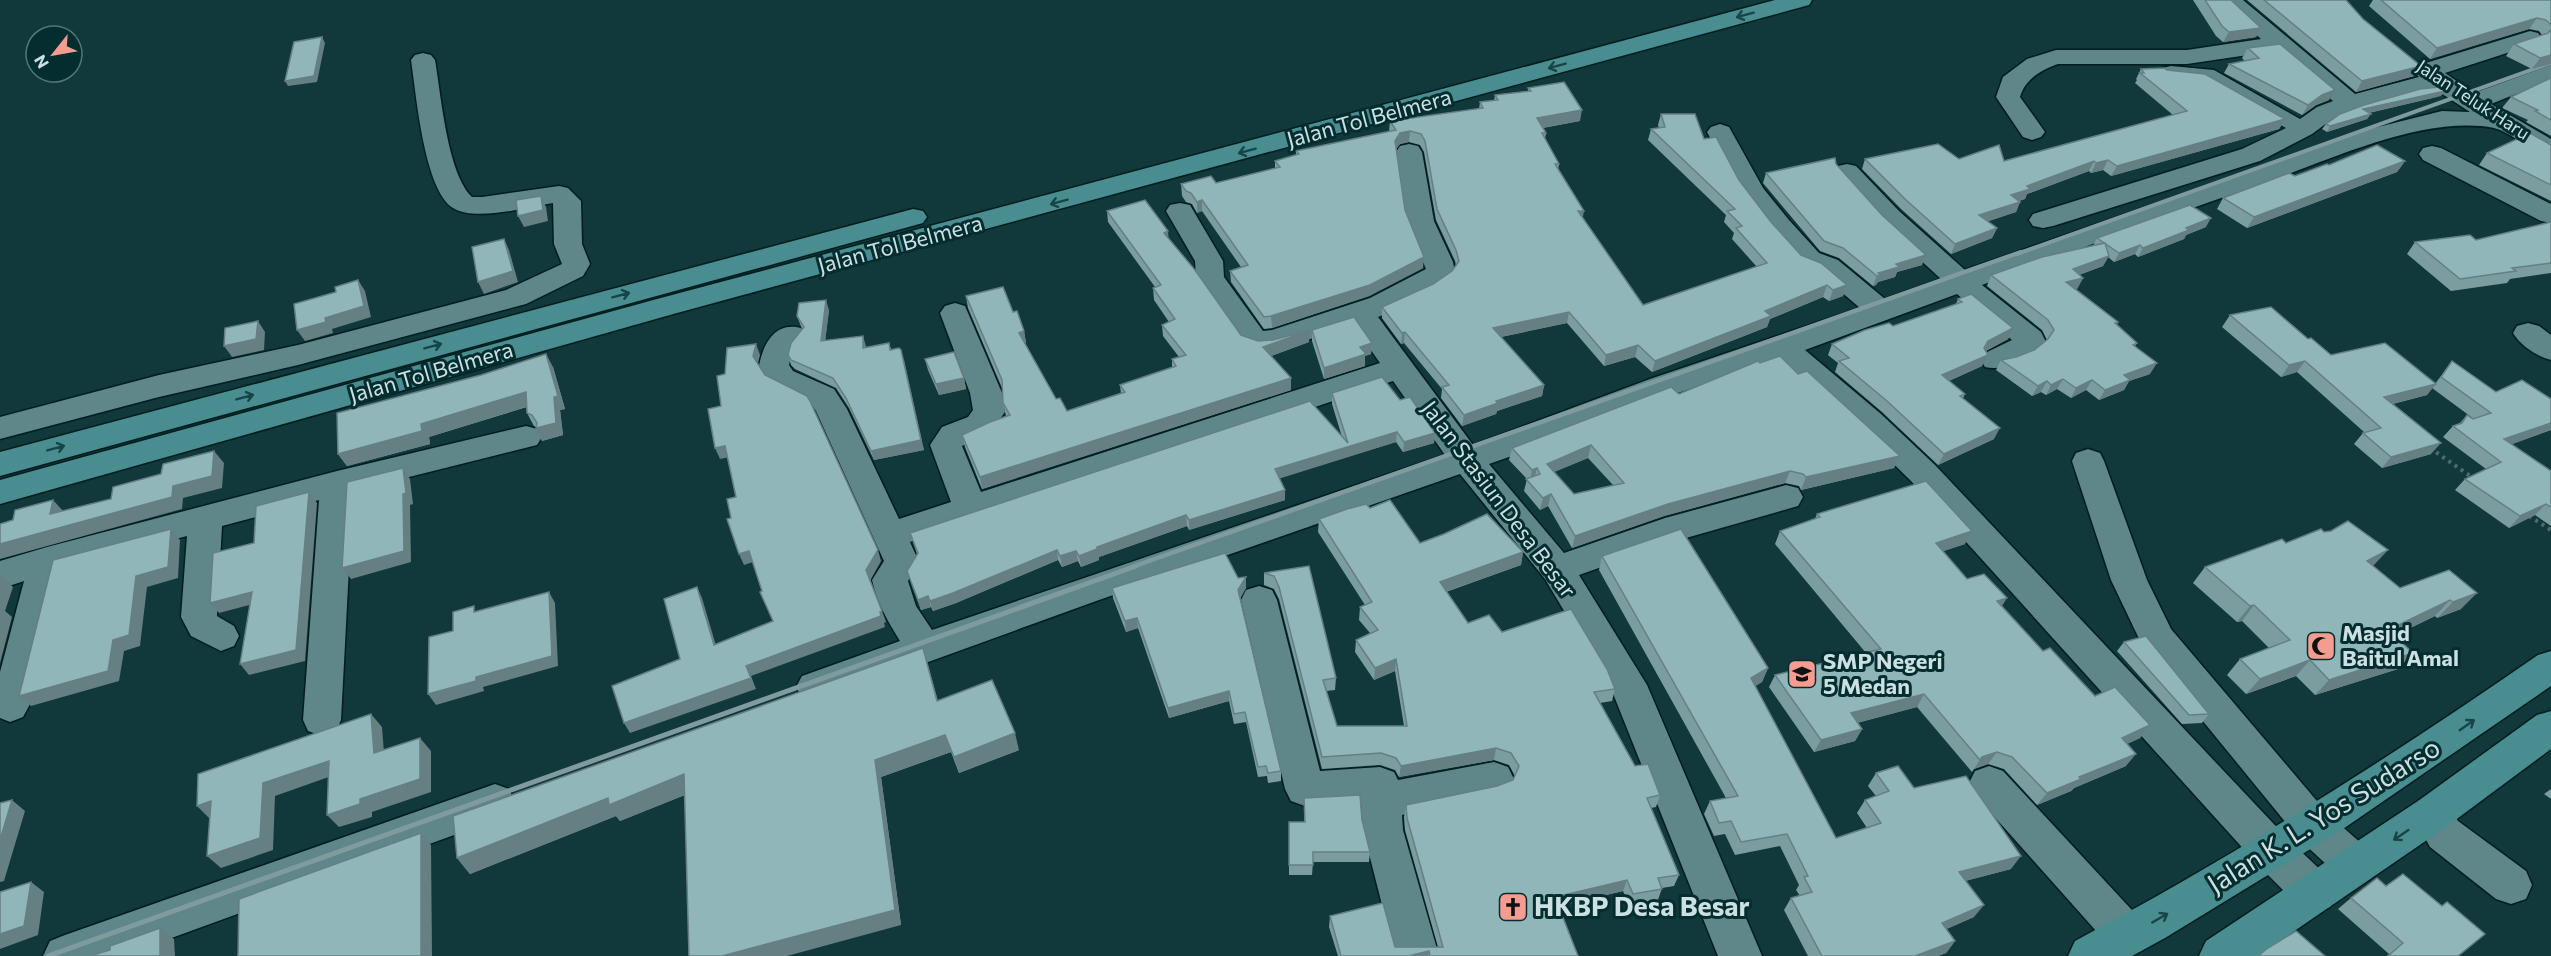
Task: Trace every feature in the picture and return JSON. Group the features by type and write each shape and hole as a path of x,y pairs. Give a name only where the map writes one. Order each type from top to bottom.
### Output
{"highway":[{"name":"Jalan Tol Belmera","path":"0,464 671,281 1729,0"},
{"name":"Jalan Tol Belmera","path":"0,492 667,306 1288,141 1801,0"},
{"name":"Jalan K. L. Yos Sudarso","path":"2090,956 2314,827 2418,759 2551,666"},
{"path":"2221,956 2432,814 2551,727"}],"street":[{"path":"2229,0 2351,102"},
{"path":"2043,220 2252,155 2303,129 2326,112 2351,102 2415,85 2425,70 2530,38"},
{"path":"2032,132 2008,97 2012,82 2036,64 2056,57 2187,57 2278,43"},
{"path":"0,428 159,386 298,355 516,297 573,270 576,264 568,244 567,201 564,196 559,194 486,205 464,204 452,193 440,162 423,60"},
{"name":"Jalan Teluk Haru","path":"2425,70 2502,121 2551,148"},
{"path":"2473,102 2551,72"},
{"path":"2171,73 2205,75 2303,129"},
{"path":"789,696 924,647 1538,435 1661,387 1783,347 1959,282 2383,133 2442,119 2502,121"},
{"path":"1720,132 1751,190 1779,226 1809,259 1828,266 1882,312"},
{"path":"1180,211 1209,261 1210,278 1253,338 1259,341 1273,340 1361,314 1424,284 1441,273 1440,265 1424,232 1414,199 1409,152"},
{"path":"2432,154 2551,214"},
{"path":"1846,172 1885,215 1959,282 2030,339 2031,342 2028,344 1996,360"},
{"path":"955,313 986,393 989,412 978,425 953,435 946,445 971,509"},
{"name":"Jalan Stasiun Desa Besar","path":"1361,314 1466,459 1557,569 1628,685 1740,956"},
{"path":"790,335 777,351 774,366 782,378 823,398 831,409 902,562 890,580 891,587 908,624 924,647"},
{"path":"1783,347 1870,422 1923,473 2273,852 2315,893"},
{"path":"890,535 1401,367"},
{"path":"0,574 337,483 526,437"},
{"path":"2088,461 2128,580 2157,639 2314,827 2356,865"},
{"path":"322,720 337,483"},
{"path":"1557,569 1665,531 1786,497"},
{"path":"205,518 199,617 204,626 221,636"},
{"path":"10,706 47,560"},
{"path":"1259,600 1305,789 1380,784 1383,830 1416,956"},
{"path":"1381,801 1494,780"},
{"path":"1989,783 2128,936"},
{"path":"65,956 529,790"},
{"path":"2432,814 2444,834 2511,885"}],"path":[{"path":"2422,442 2481,484"},
{"path":"2520,510 2551,530"}],"building":[{"path":"2205,0 2231,0 2261,28 2229,32 2222,26"},
{"path":"2264,0 2346,0 2363,19 2421,66 2362,81"},
{"path":"2381,0 2551,0 2551,25 2546,20 2537,18 2437,48"},
{"path":"2551,29 2551,55 2540,58 2514,44 2548,33"},
{"path":"322,37 314,76 285,81 294,42"},
{"path":"2280,44 2335,90 2322,95 2308,105 2229,64 2259,58 2248,48"},
{"path":"2164,68 2205,74 2285,119 2117,166 2108,160 2096,163 2094,161 2027,186 2030,189 2011,195 2020,202 1979,215 1997,228 1955,244 1865,159 1938,144 1959,159 1999,145 2004,161 2187,111 2140,73 2144,73 2141,69"},
{"path":"2551,78 2551,120 2535,111 2538,110 2511,97"},
{"path":"1564,82 1582,110 1537,118 1546,133 1542,133 1559,164 1555,164 1584,211 1578,211 1643,305 1767,263 1736,228 1742,226 1727,211 1735,209 1651,129 1665,127 1661,114 1695,114 1704,139 1716,137 1739,180 1771,222 1801,255 1821,263 1847,285 1833,290 1827,285 1765,311 1771,316 1655,361 1638,345 1606,355 1569,312 1493,328 1544,385 1496,401 1498,403 1464,415 1442,387 1449,385 1382,307 1433,284 1452,271 1459,261 1437,209 1425,141 1421,134 1410,131 1400,133 1395,141 1405,210 1424,257 1370,285 1271,316 1264,317 1230,271 1248,265 1202,200 1197,202 1181,184 1211,176 1216,183 1280,167 1275,161 1299,154 1296,151 1396,130 1390,121 1483,108 1480,102 1498,100 1495,95 1531,91 1528,88"},
{"path":"2439,87 2445,91 2363,109 2371,114 2330,126 2326,124 2340,114 2364,105 2420,89"},
{"path":"2530,133 2551,145 2551,185 2487,153"},
{"path":"2377,145 2405,161 2254,217 2223,198 2289,173 2295,176 2329,165"},
{"path":"1835,158 1836,164 1882,215 1926,255 1896,264 1899,267 1878,273 1880,275 1877,276 1843,248 1824,241 1766,173"},
{"path":"541,196 543,210 518,216 516,200"},
{"path":"1145,200 1168,231 1164,233 1195,270 1241,335 1258,341 1273,340 1310,330 1263,347 1291,378 980,477 962,435 1010,415 1003,403 1002,380 966,296 1003,287 1013,312 1017,311 1024,331 1019,333 1056,399 1060,398 1067,411 1125,392 1120,385 1176,366 1172,359 1186,355 1162,325 1175,319 1153,288 1161,285 1107,211"},
{"path":"2190,205 2211,218 2186,228 2189,230 2143,248 2140,245 2119,253 2097,238"},
{"path":"2551,222 2551,263 2512,268 2516,271 2460,279 2415,242 2470,235 2476,240"},
{"path":"504,239 513,271 478,282 472,247"},
{"path":"2105,243 2109,256 2073,269 2083,278 2066,282 2118,322 2115,323 2137,343 2133,345 2157,363 2124,375 2130,380 2105,390 2092,380 2076,388 2063,379 2051,385 2047,381 2038,386 2001,360 2034,350 2048,339 2054,330 2048,320 1991,275 2042,257"},
{"path":"358,280 364,306 325,318 326,322 297,330 294,304 336,292 335,287"},
{"path":"1971,294 2013,328 1988,341 1984,348 1988,355 1942,375 1965,394 1960,396 2000,428 1944,454 1887,401 1839,361 1849,358 1832,344 1865,330 1889,323 1893,326 1962,302 1958,299"},
{"path":"826,300 821,341 863,336 863,348 889,343 890,350 899,348 901,350 921,440 871,451 846,398 833,378 791,360 788,355 791,343 804,327 797,316 799,303"},
{"path":"2271,307 2308,339 2311,338 2331,355 2385,343 2436,384 2384,397 2441,443 2391,457 2363,433 2381,428 2305,361 2289,365 2230,315"},
{"path":"1354,317 1372,343 1360,347 1366,354 1324,368 1312,330"},
{"path":"258,321 256,339 224,346 225,328"},
{"path":"756,344 753,356 765,375 807,396 810,401 878,550 866,570 882,611 881,616 746,666 751,678 624,723 612,686 680,659 664,599 697,587 714,645 773,621 760,592 762,591 749,551 739,554 727,519 731,518 727,499 736,497 725,446 715,448 708,409 721,406 717,376 725,374 727,348"},
{"path":"954,352 964,378 936,384 925,359"},
{"path":"546,354 558,396 554,397 556,423 536,428 537,423 532,415 527,413 526,392 421,424 422,431 338,454 337,413 481,375"},
{"path":"1780,356 1798,374 1807,371 1900,456 1806,477 1790,471 1668,504 1575,536 1551,494 1543,498 1526,479 1540,474 1537,468 1532,470 1512,448 1671,387 1679,394 1758,361 1760,363","holes":["1591,445 1624,483 1574,494 1547,464"]},
{"path":"2452,361 2496,392 2522,380 2551,399 2551,423 2504,439 2551,471 2551,507 2546,504 2520,516 2465,479 2501,462 2453,426 2462,423 2467,415 2473,419 2491,413 2441,377"},
{"path":"1382,377 1400,400 1410,397 1435,433 1404,442 1397,432 1275,469 1285,490 1189,520 1186,515 1097,547 1079,556 1076,551 1060,556 1057,550 953,593 930,601 928,596 918,600 907,571 918,553 910,533 1310,401 1348,443 1332,393"},
{"path":"214,451 212,476 173,486 172,497 0,544 0,524 13,520 15,510 53,500 50,514 111,499 113,487 161,474 163,464"},
{"path":"403,468 406,493 403,494 404,551 342,568 347,482"},
{"path":"1926,481 1972,531 1936,543 1967,579 1984,574 2007,598 1997,601 2043,651 2050,648 2095,696 2115,687 2150,725 2122,738 2136,754 2079,777 2081,779 2047,793 2012,757 1997,752 1982,757 1980,760 1924,694 1851,713 1862,729 1821,740 1775,675 1881,649 1780,531 1820,517 1817,514"},
{"path":"309,492 296,650 240,664 252,592 210,603 213,553 254,543 256,506"},
{"path":"1390,500 1420,543 1487,514 1523,552 1440,582 1468,623 1489,615 1502,632 1571,609 1607,669 1615,689 1594,692 1635,766 1648,764 1660,795 1647,798 1679,875 1658,878 1662,889 1633,894 1627,880 1555,897 1578,956 1430,956 1429,951 1409,956 1341,956 1330,916 1383,903 1395,947 1443,947 1407,818 1406,805 1497,786 1513,780 1519,766 1511,753 1496,748 1401,766 1396,758 1381,753 1322,757 1279,587 1274,576 1264,573 1309,566 1336,678 1323,680 1337,726 1407,726 1396,659 1375,668 1356,640 1378,630 1360,607 1372,602 1319,519 1366,504 1370,508"},
{"path":"2348,521 2388,550 2367,561 2400,588 2449,570 2477,593 2453,602 2450,600 2388,630 2413,653 2329,680 2310,660 2260,679 2240,659 2290,640 2254,605 2250,606 2205,567 2282,539 2286,543 2321,529 2324,532 2331,531"},
{"path":"171,529 168,567 136,576 129,635 113,640 108,671 19,696 53,560"},
{"path":"1681,529 1768,668 1751,678 1836,838 1881,823 1865,800 1889,791 1876,773 1898,766 1914,788 1966,776 2021,856 1959,872 1984,905 1942,923 1955,941 1915,956 1822,956 1791,898 1812,892 1804,877 1808,876 1787,834 1741,842 1731,821 1719,823 1710,801 1738,796 1602,556"},
{"path":"1225,553 1238,578 1246,577 1238,590 1281,771 1268,773 1266,766 1258,767 1245,712 1234,714 1229,691 1168,708 1137,618 1125,621 1112,588"},
{"path":"549,592 552,656 476,677 476,681 428,694 429,637 453,631 453,612 474,606 474,612"},
{"path":"2146,636 2209,714 2189,715 2124,642"},
{"path":"923,648 937,701 992,680 1015,733 954,757 945,735 875,760 895,910 722,956 689,956 684,774 609,805 608,798 457,858 453,816"},
{"path":"371,714 374,753 420,738 420,779 360,799 360,804 327,815 329,761 263,783 260,838 207,856 211,801 197,806 198,774"},
{"path":"1360,795 1362,820 1370,852 1313,852 1313,865 1289,865 1289,822 1305,822 1304,798"},
{"path":"12,800 0,840 0,803"},
{"path":"421,833 421,956 238,956 239,899"},
{"path":"2403,874 2442,906 2447,902 2485,934 2458,956 2388,956 2403,943 2351,898 2377,878 2386,886"},
{"path":"31,882 24,926 0,934 0,892"},
{"path":"160,928 160,956 90,956 110,950 110,946"},
{"path":"2296,931 2325,956 2258,956 2268,948"}],"railway":[{"path":"2017,254 2551,63"},
{"path":"1132,567 2021,252"},
{"path":"48,956 1136,566"}],"place":[{"name":"Masjid Baitul Amal","path":"2321,646"},
{"name":"SMP Negeri 5 Medan","path":"1802,674"},
{"name":"HKBP Desa Besar","path":"1513,907"}]}
